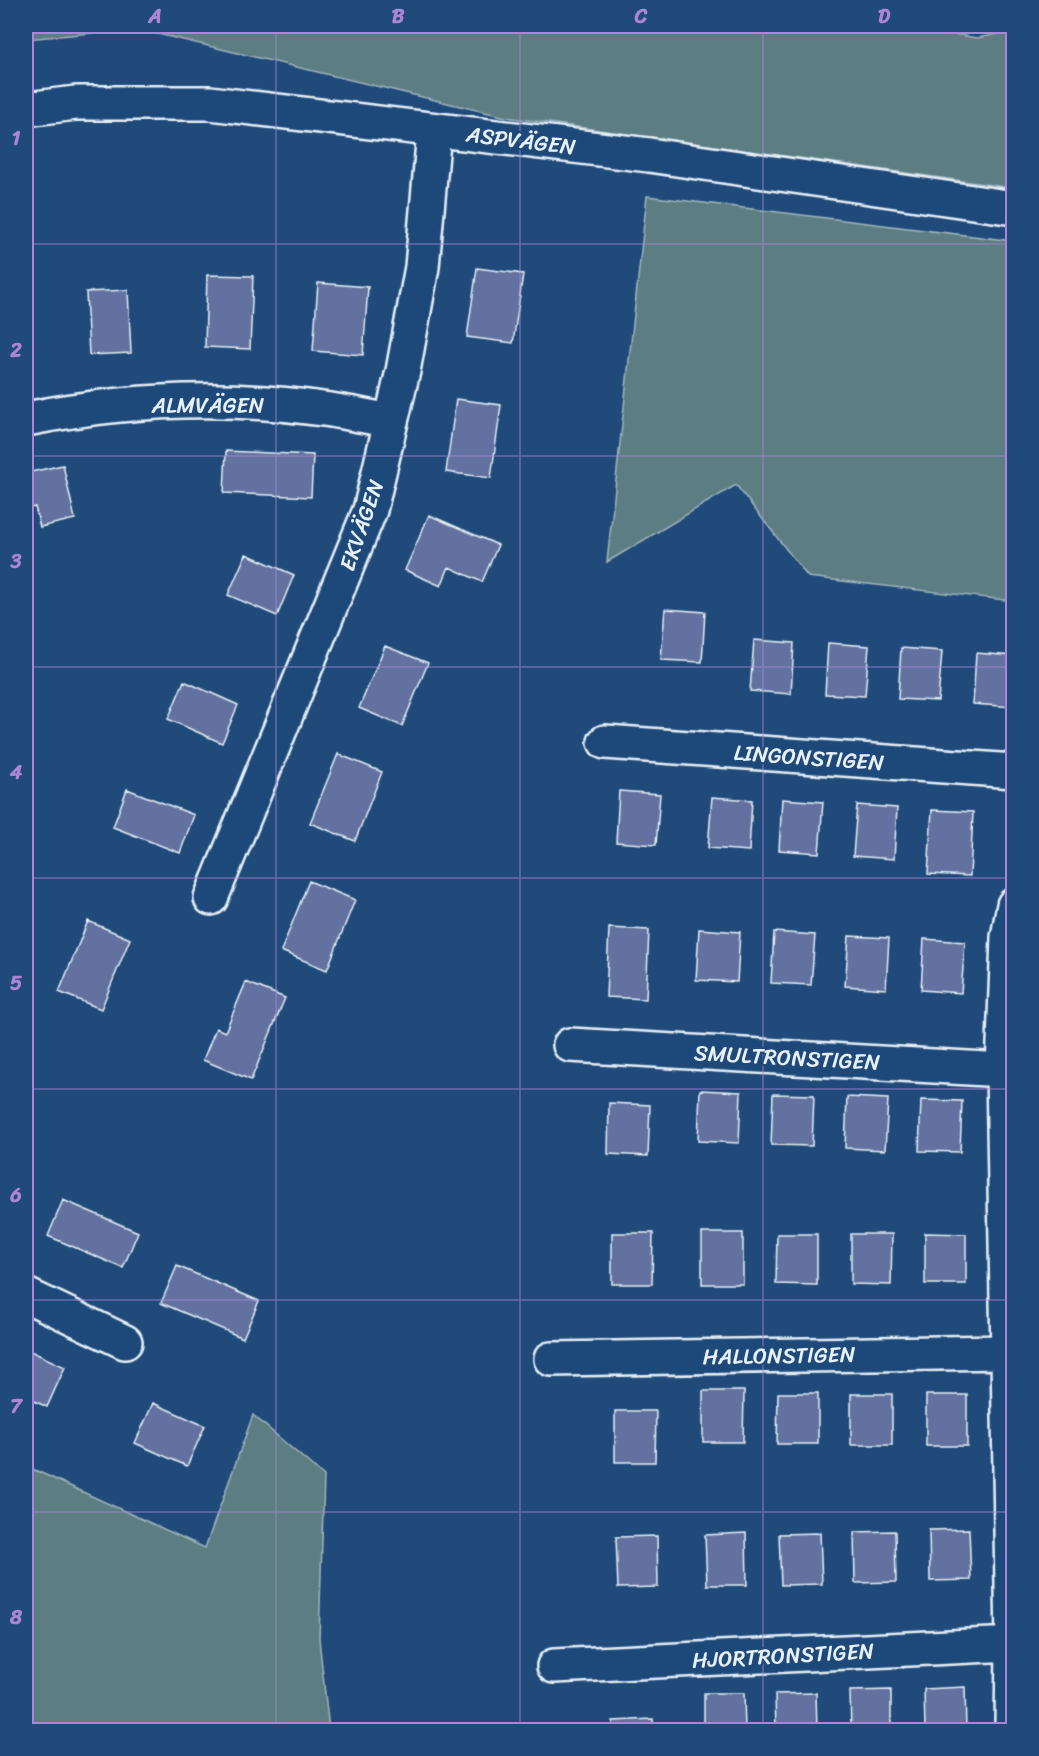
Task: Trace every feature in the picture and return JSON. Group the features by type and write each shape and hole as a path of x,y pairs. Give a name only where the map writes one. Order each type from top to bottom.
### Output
{"street":[{"name":"ASPVÄGEN","path":"26,109 76,103 210,103 649,155 1014,208"},
{"name":"EKVÄGEN","path":"212,898 370,510 404,371 422,267 435,130"},
{"name":"ALMVÄGEN","path":"26,419 75,410 177,401 323,408 391,421"},
{"name":"LINGONSTIGEN","path":"605,742 1014,771"},
{"path":"1012,1731 1013,1644 1003,1070 1008,937 1014,905"},
{"name":"SMULTRONSTIGEN","path":"570,1045 1003,1070"},
{"path":"26,1295 125,1342"},
{"name":"HALLONSTIGEN","path":"551,1359 1007,1352"},
{"name":"HJORTRONSTIGEN","path":"554,1666 1013,1644"}],"green space":[{"path":"26,26 907,26 977,38 1013,31 1013,188 506,117 137,29 26,39"},
{"path":"647,196 1013,241 1013,601 808,577 736,485 607,562"},
{"path":"253,1415 324,1476 319,1639 329,1730 26,1730 26,1466 205,1548"}],"building":[{"path":"477,268 523,274 513,343 467,337"},
{"path":"207,275 253,276 250,349 205,347"},
{"path":"318,283 368,287 363,355 313,351"},
{"path":"128,290 131,353 89,355 86,292"},
{"path":"456,399 501,405 491,478 446,472"},
{"path":"226,451 313,455 311,497 224,493"},
{"path":"63,465 75,519 40,527 35,507 26,509 26,473"},
{"path":"429,515 498,545 482,582 449,567 441,586 405,570"},
{"path":"246,554 294,575 277,616 228,595"},
{"path":"665,609 705,612 702,662 661,660"},
{"path":"754,640 794,643 791,694 750,691"},
{"path":"828,643 869,646 865,696 825,694"},
{"path":"385,646 428,663 402,726 359,708"},
{"path":"901,648 942,651 938,701 898,699"},
{"path":"976,653 1014,656 1014,707 973,704"},
{"path":"184,681 238,705 222,743 168,719"},
{"path":"338,754 382,772 355,841 310,823"},
{"path":"127,789 194,815 180,853 113,827"},
{"path":"619,791 660,794 656,845 616,842"},
{"path":"712,797 752,800 749,851 708,848"},
{"path":"782,799 823,802 819,853 779,850"},
{"path":"857,805 897,808 894,859 853,856"},
{"path":"932,810 973,812 970,876 928,874"},
{"path":"309,881 355,900 327,970 281,951"},
{"path":"88,921 130,939 101,1009 59,992"},
{"path":"609,928 649,930 646,999 606,997"},
{"path":"699,929 740,932 737,982 696,980"},
{"path":"774,932 815,935 811,985 771,983"},
{"path":"849,936 889,938 886,989 845,986"},
{"path":"924,939 965,942 961,993 921,990"},
{"path":"246,982 285,998 251,1080 203,1060 216,1028 225,1032"},
{"path":"700,1090 741,1092 739,1143 698,1141"},
{"path":"773,1094 814,1095 812,1146 771,1145"},
{"path":"847,1097 888,1099 885,1150 845,1148"},
{"path":"921,1100 962,1101 960,1152 919,1151"},
{"path":"609,1103 650,1105 648,1156 608,1154"},
{"path":"63,1200 138,1232 123,1268 48,1236"},
{"path":"612,1233 653,1233 652,1284 612,1284"},
{"path":"702,1233 743,1233 743,1284 702,1284"},
{"path":"925,1233 966,1234 966,1284 925,1284"},
{"path":"777,1234 817,1234 817,1285 776,1284"},
{"path":"851,1234 892,1234 891,1285 851,1284"},
{"path":"177,1266 259,1301 243,1338 161,1303"},
{"path":"26,1349 65,1367 47,1407 26,1397"},
{"path":"703,1391 744,1391 743,1442 703,1442"},
{"path":"778,1393 818,1393 818,1444 777,1444"},
{"path":"851,1394 892,1394 892,1445 851,1445"},
{"path":"926,1395 967,1395 967,1446 926,1446"},
{"path":"153,1403 205,1426 187,1466 135,1443"},
{"path":"615,1411 656,1411 655,1462 615,1462"},
{"path":"969,1529 971,1580 930,1581 929,1530"},
{"path":"895,1531 896,1582 855,1583 854,1532"},
{"path":"746,1533 747,1585 707,1585 705,1535"},
{"path":"820,1533 822,1584 781,1585 779,1534"},
{"path":"657,1536 658,1587 618,1588 616,1537"},
{"path":"965,1687 966,1730 925,1730 924,1689"},
{"path":"891,1690 891,1730 851,1730 850,1691"},
{"path":"704,1693 744,1693 745,1730 704,1730"},
{"path":"816,1693 817,1730 776,1730 775,1694"},
{"path":"653,1719 654,1730 613,1730 613,1721"}]}
